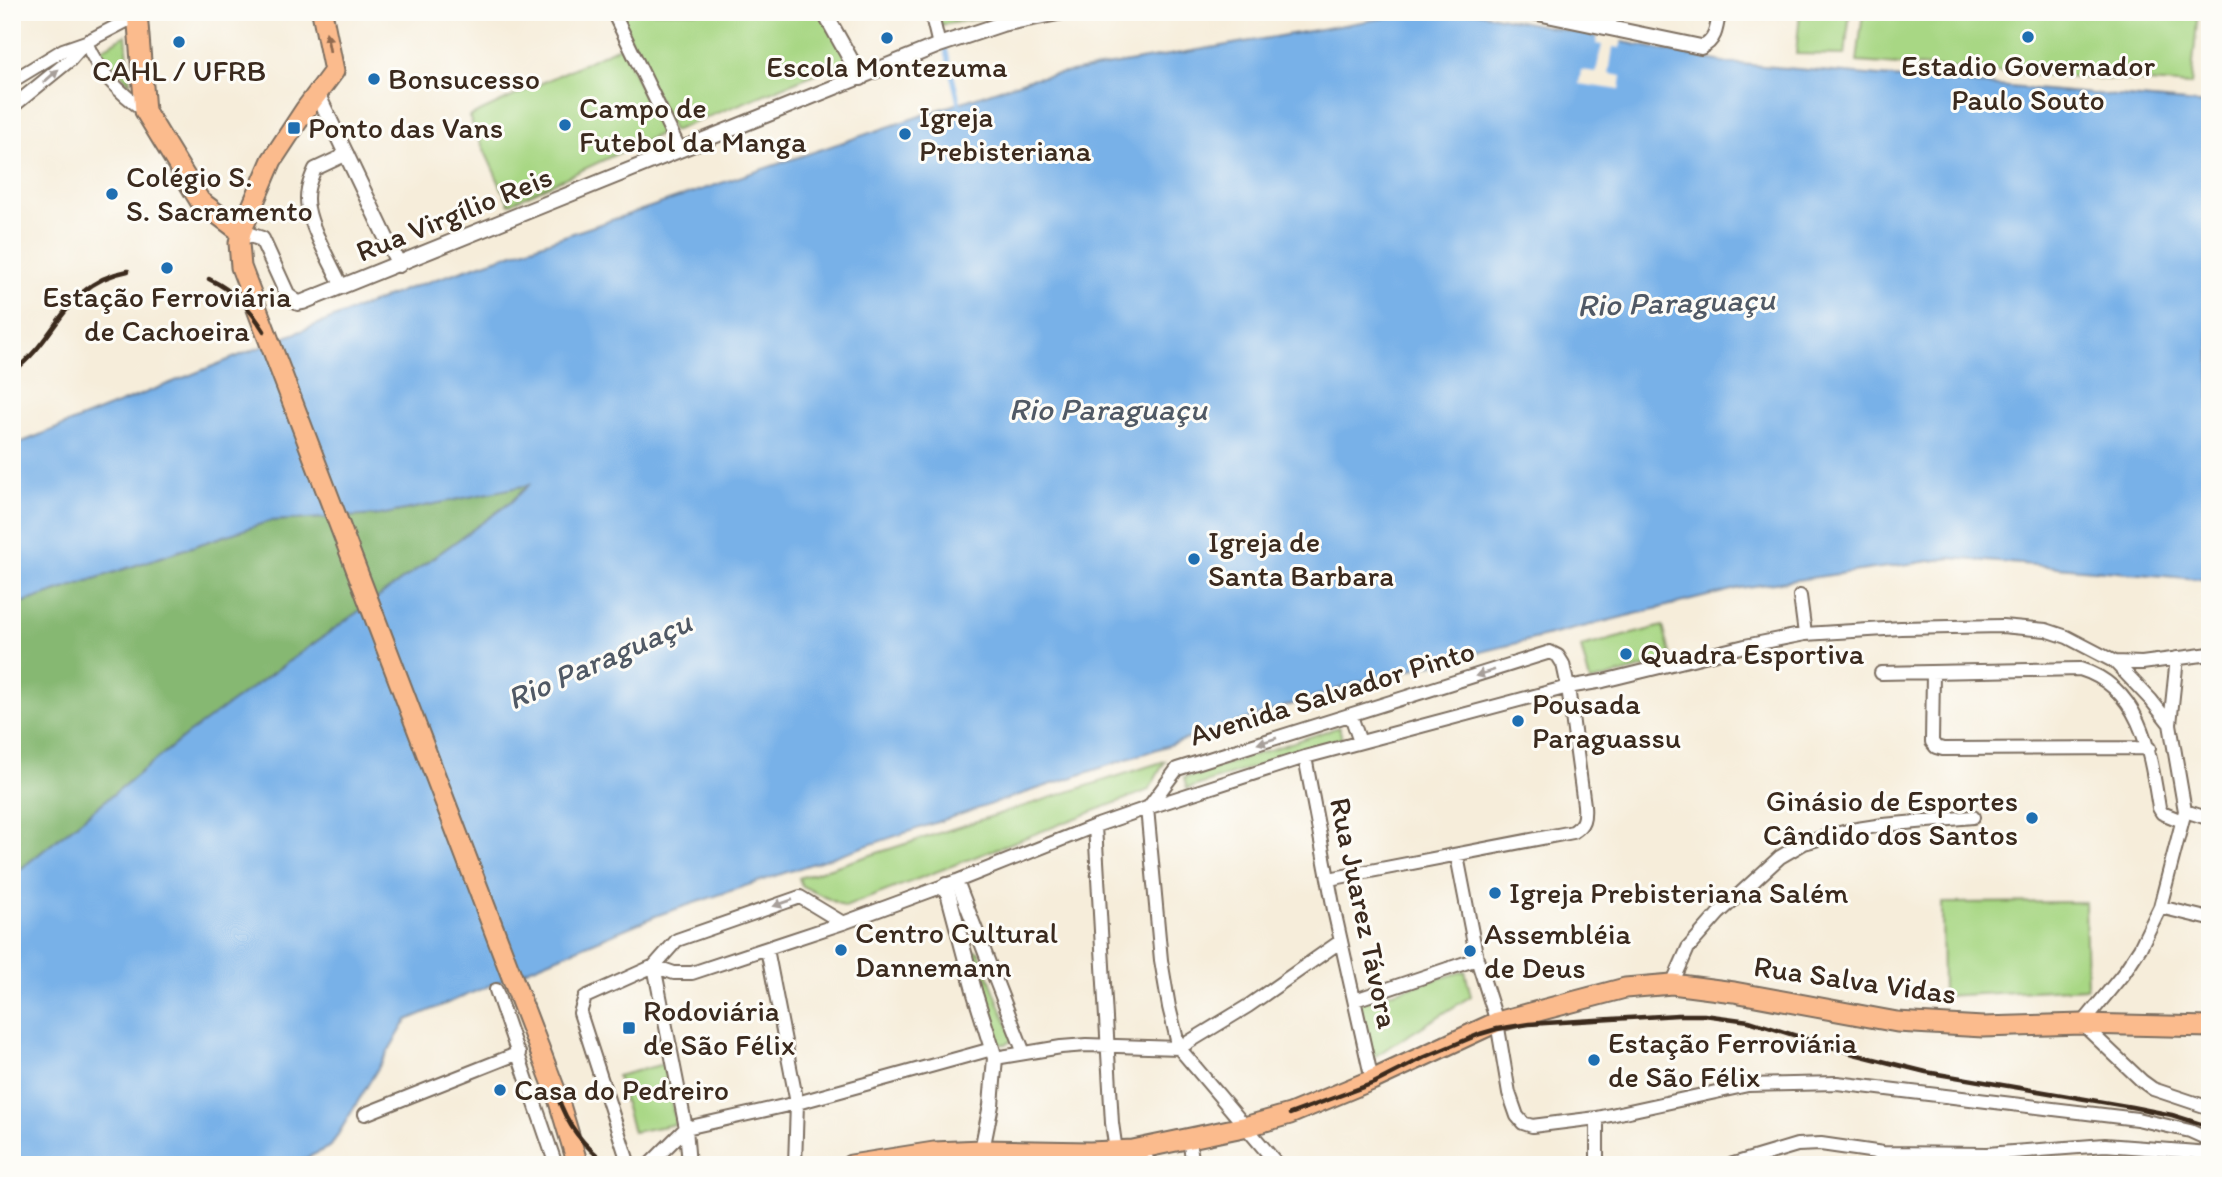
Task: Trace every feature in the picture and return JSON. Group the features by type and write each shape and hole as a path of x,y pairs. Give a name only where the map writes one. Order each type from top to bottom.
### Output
{"main road":[{"path":"322,12 334,71 272,160 241,232 241,267 557,1095 578,1165"},
{"path":"137,14 145,111 200,201 241,232"},
{"name":"Rua Salva Vidas","path":"851,1165 934,1152 981,1158 1125,1154 1248,1126 1290,1114 1372,1080 1497,1022 1625,988 1672,984 1734,992 1897,1022 1983,1027 2082,1024 2210,1027"}],"street":[{"path":"613,12 680,150"},
{"path":"824,12 861,78"},
{"path":"931,12 939,45"},
{"name":"Rua Virgílio Reis","path":"241,232 262,239 288,296 298,303 399,265 939,45 1002,24 1063,12"},
{"path":"1533,12 1611,20 1702,47 1712,40 1719,12"},
{"path":"24,99 12,81 63,50 86,42 137,14"},
{"path":"12,107 70,60 86,42"},
{"path":"86,42 93,60 120,92 145,111"},
{"path":"317,93 399,265"},
{"path":"342,286 312,221 307,194 314,169 347,154"},
{"path":"1800,596 1805,635"},
{"name":"Avenida Salvador Pinto","path":"654,966 674,973 692,972 766,949 951,883 1095,826 1305,757 1567,687 1603,681 1745,646 1805,635 1957,626 2026,627 2056,632 2115,663"},
{"name":"Avenida Salvador Pinto","path":"1147,808 1177,769 1550,652 1558,656 1563,664 1567,687"},
{"path":"2115,663 2142,663 2210,654"},
{"path":"2177,658 2169,724 2184,816 2160,907 2140,948 2123,974 2082,1024 2153,1089 2210,1108"},
{"path":"2115,663 2151,700 2169,724"},
{"path":"1881,673 2080,670 2097,675 2113,687 2133,710 2149,748 2159,808 2166,816 2210,819"},
{"path":"1933,672 1932,741 1936,747 2149,748"},
{"path":"1329,879 1573,832 1582,826 1585,817 1584,804 1567,687"},
{"path":"1352,716 1360,742"},
{"name":"Rua Juarez Távora","path":"1305,757 1372,1080"},
{"path":"1147,808 1161,960 1168,1007 1179,1048 1248,1126 1278,1165"},
{"path":"1672,984 1688,948 1719,913 1780,857 1804,843 1826,835 1872,826 1973,817"},
{"path":"1095,826 1107,1046 1125,1154 1146,1158 1151,1165"},
{"path":"1457,856 1477,959 1497,1022 1509,1093 1522,1123 1532,1126 1597,1118 1748,1085 1836,1083 2137,1119 2190,1131 2210,1140"},
{"path":"951,883 981,941 1024,1053"},
{"path":"951,883 962,947 994,1053 991,1105 981,1158"},
{"path":"629,1165 580,1013 585,997 654,966 677,940 800,897 844,923"},
{"path":"2160,907 2210,919"},
{"path":"962,947 969,940 981,941"},
{"path":"649,1165 686,1128 994,1053 1024,1053 1086,1045 1179,1048 1248,1006 1342,941"},
{"path":"766,949 797,1103 795,1165"},
{"path":"1355,1000 1477,959"},
{"path":"654,966 686,1128 689,1165"},
{"path":"496,990 556,1165"},
{"path":"366,1114 519,1053"},
{"path":"1597,1118 1597,1165"},
{"path":"1189,1139 1193,1165"},
{"path":"1730,1165 1766,1152 1821,1143 1883,1153 1986,1154 2105,1145 2210,1153"}],"green space":[{"path":"617,12 826,12 852,59 673,131"},
{"path":"939,12 1017,12 940,25"},
{"path":"1800,12 1850,12 1845,55 1796,54"},
{"name":"Estadio Governador Paulo Souto","path":"1863,12 2198,12 2191,85 1857,62"},
{"path":"126,35 130,84 100,50"},
{"name":"Campo de Futebol da Manga","path":"621,46 662,133 509,204 469,117"},
{"path":"530,484 511,502 189,733 12,876 12,606 270,521 380,515"},
{"name":"Quadra Esportiva","path":"1663,626 1672,660 1590,682 1581,647"},
{"path":"1339,727 1342,738 1187,789 1184,778"},
{"path":"1165,761 1149,790 845,907 802,886 799,878"},
{"path":"2085,902 2087,988 1943,996 1942,903"},
{"path":"979,952 1013,1039 1007,1043 996,1042 970,954"},
{"path":"1465,971 1471,996 1372,1058 1359,1002"},
{"path":"664,1064 676,1124 633,1132 617,1076"}],"water":[{"name":"Rio Paraguaçu","path":"1419,12 1475,12 1727,63 2210,104 2210,580 1951,558 1740,588 1356,683 658,915 407,1020 331,1146 293,1165 12,1165 12,876 189,733 511,502 529,485 380,515 270,521 12,606 12,446 404,290 1030,79"}],"pier":[{"path":"1598,34 1622,39 1620,48 1613,47 1609,74 1622,76 1620,90 1579,84 1581,70 1596,72 1602,45 1596,44"}],"waterway":[{"path":"945,47 959,103"}],"railway":[{"path":"12,372 28,359 63,314 89,287 106,277 128,271"},
{"path":"209,279 241,301 264,331"},
{"path":"1290,1114 1374,1083 1425,1057 1497,1029 1529,1024 1704,1015 1749,1021 1854,1054 1926,1072 2132,1107 2172,1115 2210,1127"},
{"path":"557,1095 577,1134 609,1165"}],"place":[{"name":"Estadio Governador Paulo Souto","path":"2028,37"},
{"name":"Escola Montezuma","path":"887,38"},
{"name":"CAHL / UFRB","path":"179,42"},
{"name":"Bonsucesso","path":"374,79"},
{"name":"Campo de Futebol da Manga","path":"565,125"},
{"name":"Ponto das Vans","path":"294,128"},
{"name":"Igreja Prebisteriana","path":"905,134"},
{"name":"Colégio S. S. Sacramento","path":"112,194"},
{"name":"Estação Ferroviária de Cachoeira","path":"167,268"},
{"name":"Igreja de Santa Barbara","path":"1194,559"},
{"name":"Quadra Esportiva","path":"1626,654"},
{"name":"Pousada Paraguassu","path":"1518,721"},
{"name":"Ginásio de Esportes Cândido dos Santos","path":"2032,818"},
{"name":"Igreja Prebisteriana Salém","path":"1495,893"},
{"name":"Centro Cultural Dannemann","path":"841,950"},
{"name":"Assembléia de Deus","path":"1470,951"},
{"name":"Rodoviária de São Félix","path":"629,1028"},
{"name":"Estação Ferroviária de São Félix","path":"1594,1060"},
{"name":"Casa do Pedreiro","path":"500,1090"}]}
